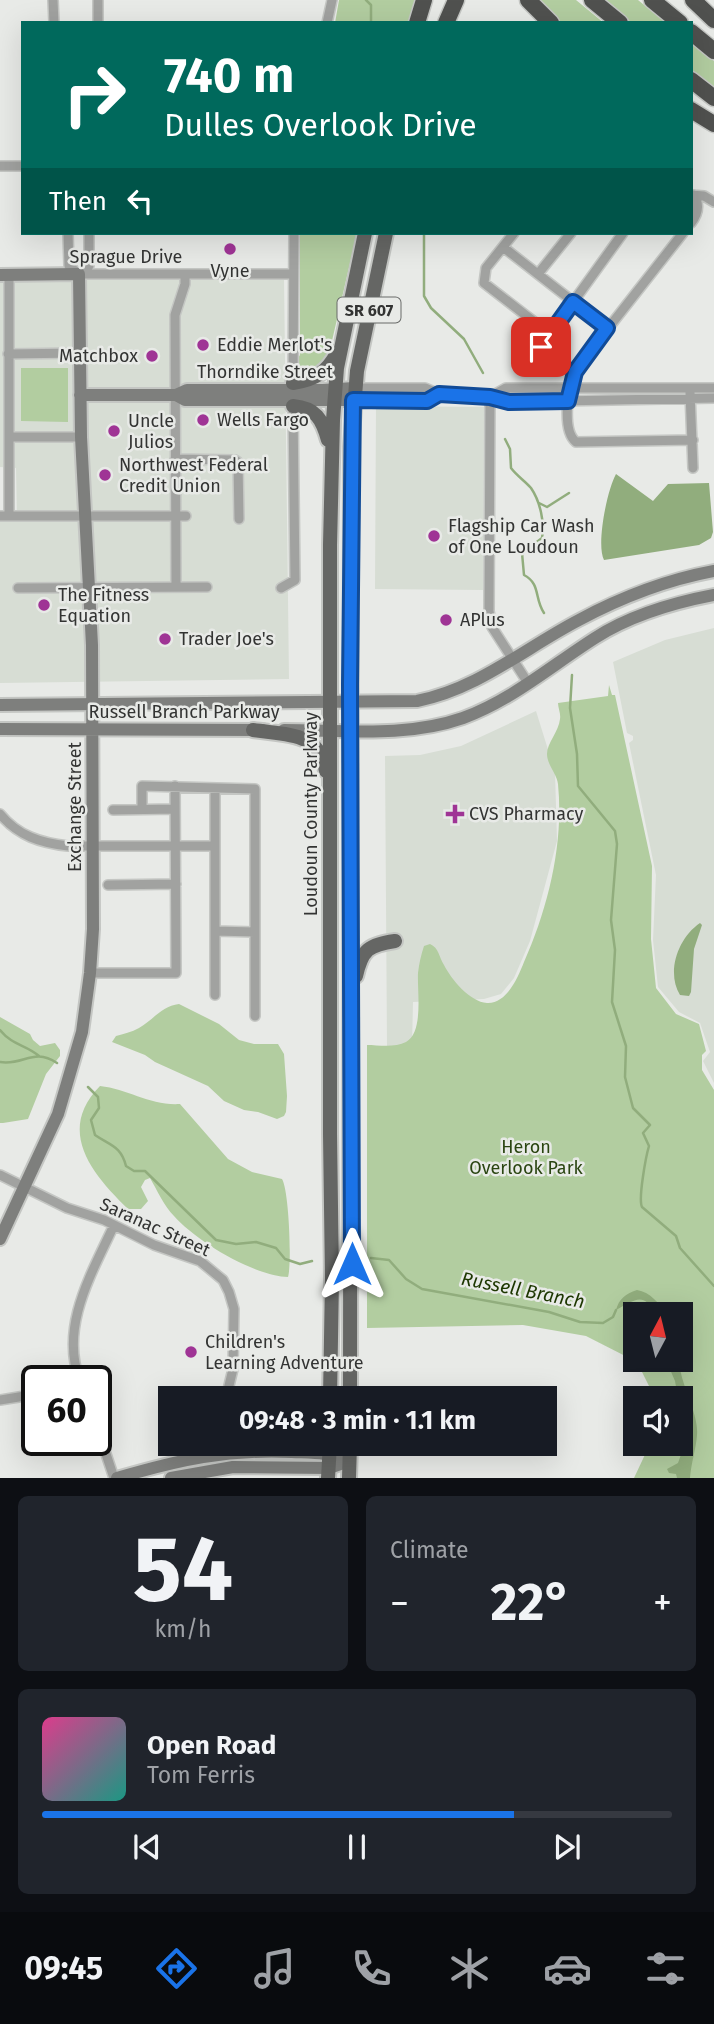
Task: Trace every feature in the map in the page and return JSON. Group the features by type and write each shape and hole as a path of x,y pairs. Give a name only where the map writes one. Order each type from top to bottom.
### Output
{"highway":[{"path":"419,21 426,0"},
{"path":"444,21 456,0"},
{"path":"527,0 549,21"},
{"path":"592,0 618,21"},
{"path":"652,0 678,21"},
{"path":"693,0 714,20"},
{"path":"693,34 714,51"},
{"path":"693,82 714,98"},
{"path":"693,111 714,124"}],"main road":[{"path":"444,21 450,0"},
{"name":"Loudoun County Parkway","path":"330,1386 332,452 335,394 342,342 365,235"},
{"name":"SR 607","path":"350,1386 350,703 354,394 386,235"},
{"path":"293,383 322,374 342,342"},
{"path":"293,407 308,409 320,417 332,452"},
{"path":"253,730 297,736 315,746 324,761 330,807"},
{"path":"352,994 359,961 368,949 395,941"},
{"path":"349,1456 349,1478"}],"street":[{"path":"53,0 54,21"},
{"path":"98,0 98,21"},
{"path":"327,21 332,0"},
{"path":"0,166 21,166"},
{"path":"693,195 704,196 714,202"},
{"path":"693,195 699,204 693,220"},
{"name":"Exchange Street","path":"68,235 69,266 79,274"},
{"name":"Exchange Street","path":"79,274 89,266 89,235"},
{"path":"249,395 293,383 293,235"},
{"path":"512,235 486,268 484,283 550,334"},
{"path":"538,274 568,235"},
{"path":"531,359 622,235"},
{"path":"681,235 577,368 568,401 569,432 576,442 692,440"},
{"path":"503,247 607,328"},
{"name":"Exchange Street","path":"0,1239 58,1114 82,1032 90,973 92,705 89,588 80,438 79,274"},
{"path":"176,587 175,315 185,284 185,274"},
{"name":"Sprague Drive","path":"4,275 293,274"},
{"path":"4,275 9,437 4,516 186,516"},
{"path":"8,354 79,353"},
{"path":"490,397 506,388 570,388 690,393 714,398"},
{"path":"354,394 427,401 439,394 490,397 509,402 690,393 714,388"},
{"path":"690,393 693,468"},
{"name":"Thorndike Street","path":"80,395 176,395 182,400 249,395 354,394"},
{"path":"249,395 293,407 295,580 281,588"},
{"path":"490,397 489,611 492,627 528,683"},
{"path":"9,437 80,438"},
{"path":"175,459 239,462 239,519"},
{"name":"Russell Branch Parkway","path":"0,705 401,703 433,698 465,687 578,620 620,600 646,589 714,571"},
{"path":"18,587 207,587"},
{"name":"Russell Branch Parkway","path":"0,729 394,731 441,724 484,709 617,625 665,606 714,596"},
{"path":"142,810 142,786 255,789 255,1016"},
{"path":"90,973 176,973 175,786"},
{"path":"215,789 215,995"},
{"path":"113,810 175,810"},
{"path":"0,814 34,840 54,845 215,846"},
{"path":"108,885 176,884"},
{"path":"215,932 255,932"},
{"name":"Saranac Street","path":"0,1175 67,1208 114,1225 154,1245 200,1261 223,1280 234,1309 233,1370 229,1386"},
{"path":"75,1365 72,1354 83,1290 114,1225"},
{"path":"0,1400 21,1397"},
{"path":"107,1456 115,1478 197,1456"},
{"path":"171,1478 233,1467 329,1473 349,1461 341,1456"},
{"path":"134,1478 148,1469"}],"shaded area":[{"path":"284,278 289,679 0,683 0,519 17,518 16,468 0,467 0,280"},
{"path":"376,406 484,407 483,590 375,589"},
{"path":"616,474 653,501 668,484 709,483 713,532 711,538 699,545 604,560 601,542 604,517"},
{"path":"714,628 714,1083 703,1061 710,1052 700,1023 679,1012 658,987 653,940 656,875 629,743 633,736 627,733 613,662 665,640"},
{"path":"536,711 555,772 557,841 530,941 514,978 501,994 484,999 413,1002 412,1046 387,1046 385,756 420,755 461,746"},
{"path":"700,923 702,925 694,949 691,992 689,996 680,995 674,976 676,956 686,937"},
{"path":"637,1290 646,1293 657,1302 623,1302 623,1306 616,1310 623,1297"},
{"path":"671,1372 681,1372 685,1386 676,1386"},
{"path":"693,1412 697,1426 696,1440 690,1478 677,1478 676,1474 669,1473 667,1469 678,1463 680,1456 693,1456"}],"green space":[{"path":"339,0 418,0 412,21 335,21"},
{"path":"535,0 576,0 602,21 559,21"},
{"path":"604,0 638,0 664,21 630,21"},
{"path":"693,45 714,61 714,90 693,73"},
{"path":"300,235 357,235 328,358 322,369 304,375 300,372"},
{"path":"21,368 68,368 68,422 21,421"},
{"name":"Heron Overlook Park","path":"609,685 612,695 615,695 652,866 651,939 656,988 676,1014 699,1024 706,1051 702,1055 702,1070 714,1090 714,1478 634,1478 644,1456 693,1456 693,1386 649,1386 642,1372 693,1372 693,1302 623,1302 623,1355 586,1336 523,1325 367,1328 367,1045 397,1045 412,1037 417,1021 418,973 424,946 430,944 435,948 451,977 474,999 481,1002 500,999 515,982 533,941 547,898 556,852 559,830 558,784 547,754 559,723 558,703 608,696"},
{"path":"179,1004 219,1024 239,1040 254,1044 278,1044 284,1054 287,1096 284,1116 277,1119 244,1110 224,1101 208,1086 112,1042 116,1036 144,1025 163,1010"},
{"path":"0,1017 30,1034 40,1046 55,1043 60,1050 60,1056 46,1074 28,1119 3,1123 0,1123"},
{"path":"100,1086 149,1100 180,1104 228,1159 252,1172 282,1179 289,1227 288,1277 259,1271 243,1264 196,1236 170,1212 150,1178 145,1180 141,1187 148,1201 141,1209 128,1209 115,1196 92,1167 80,1135 81,1119 87,1103"}],"waterway":[{"path":"366,0 371,5 371,21"},
{"path":"424,235 424,296 431,308 464,339 483,373"},
{"path":"505,439 510,449 511,468 531,488 541,512 542,538 522,553 524,575 533,583 544,613"},
{"path":"539,503 547,507 569,493"},
{"path":"572,675 570,708 577,754 578,786 615,831 617,844 611,920 615,950 612,1002 626,1046 625,1077 633,1108 650,1125 643,1133 649,1146 644,1168 642,1207 676,1236 680,1248 714,1286"},
{"path":"0,1030 39,1056"},
{"name":"Russell Branch","path":"0,1062 41,1057 57,1063"},
{"name":"Russell Branch","path":"88,1087 98,1097 99,1108 91,1120 95,1135 118,1150 126,1166 134,1171 145,1171 216,1240 236,1244 256,1242 276,1248 285,1259 300,1264 312,1261"},
{"name":"Russell Branch","path":"371,1258 389,1260 406,1279 422,1289 549,1312 580,1322 603,1323 613,1317 616,1310"}],"place":[{"name":"Vyne","path":"230,249"},
{"name":"Eddie Merlot's","path":"203,345"},
{"name":"Matchbox","path":"152,356"},
{"name":"Wells Fargo","path":"203,420"},
{"name":"Uncle Julios","path":"114,431"},
{"name":"Northwest Federal Credit Union","path":"105,475"},
{"name":"Flagship Car Wash of One Loudoun","path":"434,536"},
{"name":"The Fitness Equation","path":"44,605"},
{"name":"APlus","path":"446,620"},
{"name":"Trader Joe's","path":"165,639"},
{"name":"CVS Pharmacy","path":"455,814"},
{"name":"Children's Learning Adventure","path":"191,1352"}],"route":[{"path":"352,1264 350,684 353,400 427,401 439,394 490,397 509,402 568,401 575,372 607,328 573,302 541,347"}]}
